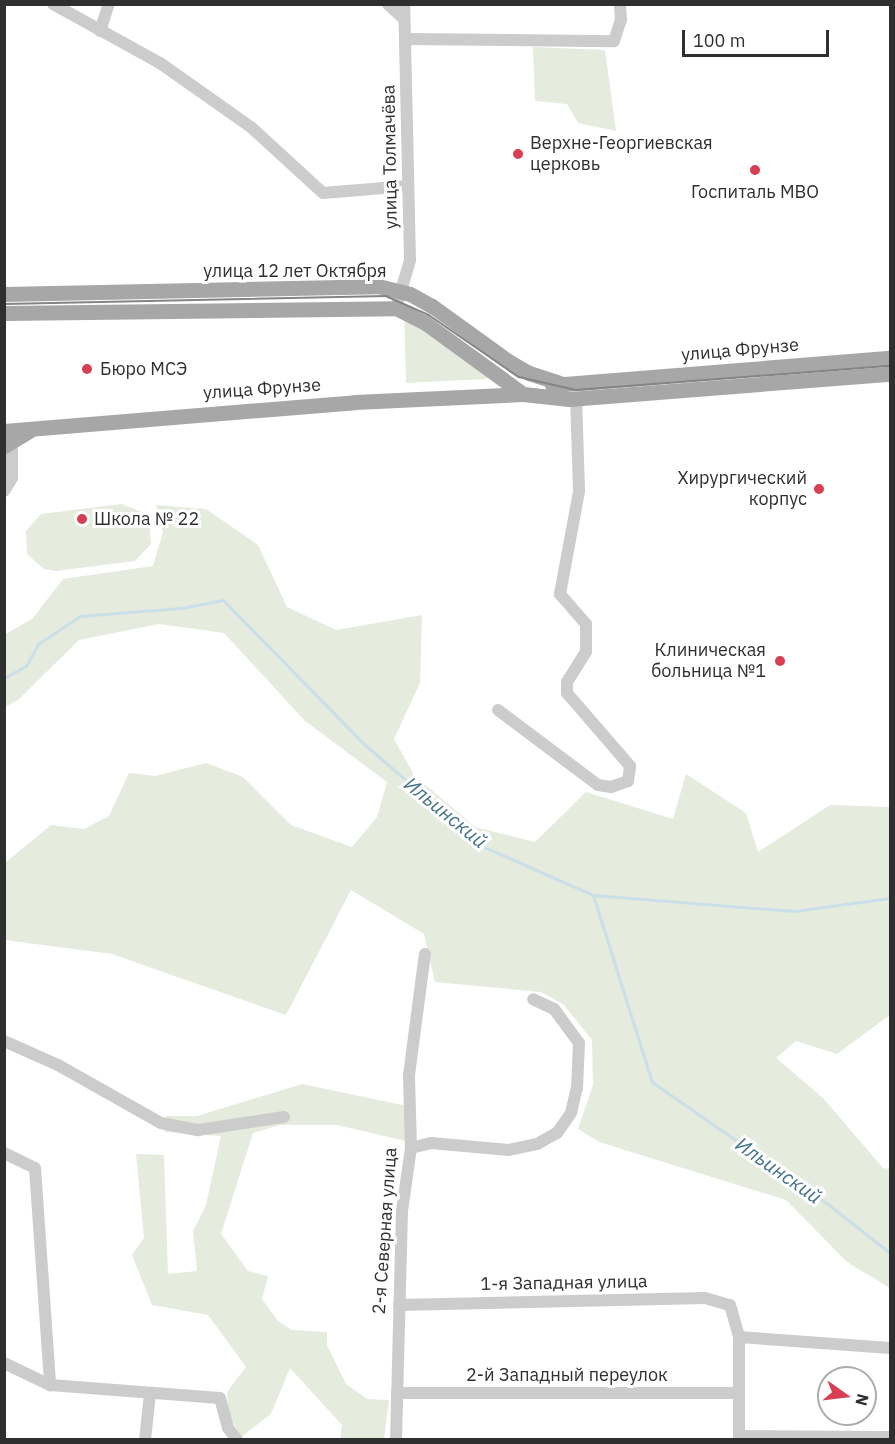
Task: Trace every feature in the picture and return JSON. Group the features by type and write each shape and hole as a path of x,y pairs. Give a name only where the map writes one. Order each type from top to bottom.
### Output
{"main road":[{"name":"улица 12 лет Октября","path":"4,294 377,286 401,291 432,306 529,374 559,383"},
{"name":"улица 12 лет Октября","path":"4,313 396,308 424,322 523,394"},
{"name":"улица Фрунзе","path":"523,394 559,383 891,358"},
{"name":"улица Фрунзе","path":"7,439 36,427 321,404 523,394 576,398 891,374"}],"street":[{"path":"53,4 160,63 252,128 323,192 408,186"},
{"path":"100,31 109,4"},
{"path":"388,4 403,18"},
{"name":"улица Толмачёва","path":"396,308 410,260 404,4"},
{"path":"406,39 614,41 621,20 620,4"},
{"path":"498,710 598,785 611,787 628,781 630,766 567,693 567,682 586,652 586,624 560,594 579,491 576,398"},
{"path":"4,491 12,478 7,439"},
{"name":"2-я Северная улица","path":"396,1440 402,1211 411,1148 409,1075 425,954"},
{"path":"411,1148 431,1143 509,1150 537,1144 557,1133 571,1113 577,1089 579,1043 554,1009 533,999"},
{"path":"4,1041 58,1065 161,1123 198,1130 284,1117"},
{"path":"4,1153 35,1168 50,1385"},
{"name":"1-я Западная улица","path":"399,1305 705,1298 730,1305 739,1337"},
{"path":"891,1348 739,1337 737,1393 739,1438 891,1437"},
{"path":"4,1363 50,1385 220,1398 228,1428 237,1440"},
{"path":"145,1440 150,1393"},
{"name":"2-й Западный переулок","path":"397,1393 737,1393"}],"shaded area":[{"path":"533,47 605,50 616,131 578,123 567,104 535,101"},
{"path":"404,306 490,372 486,379 406,383"},
{"path":"121,504 142,512 149,521 151,544 135,561 56,571 44,569 27,554 26,531 41,514"},
{"path":"156,505 206,509 258,545 287,607 336,630 422,615 420,683 394,739 414,775 475,827 535,842 586,792 673,819 686,774 746,813 758,852 830,805 890,807 890,1015 837,1054 796,1041 776,1058 823,1098 883,1168 890,1169 890,1288 847,1262 786,1200 599,1142 578,1129 593,1085 592,1040 563,1004 541,992 435,982 424,934 351,890 286,1015 112,954 5,940 5,863 51,825 84,829 109,816 129,773 155,776 206,763 243,777 291,825 352,847 377,817 387,782 305,721 224,633 159,624 79,640 18,700 5,707 4,635 32,619 63,579 153,566 163,532"},
{"path":"302,1084 407,1106 406,1141 337,1125 280,1125 253,1133 221,1234 248,1271 268,1276 262,1299 278,1321 292,1330 327,1332 327,1345 346,1384 367,1399 389,1400 384,1439 340,1439 342,1425 290,1368 271,1414 241,1437 229,1415 227,1392 246,1367 208,1315 152,1305 132,1255 144,1238 136,1154 164,1155 168,1274 197,1271 193,1231 206,1205 221,1136 164,1132 166,1116 197,1116"}],"waterway":[{"name":"Ильинский","path":"4,678 26,666 38,644 80,616 181,608 223,600 363,743 482,846 593,895 652,1082 829,1205 890,1253"},
{"path":"594,895 794,911 890,898"}],"tram line":[{"path":"4,304 386,296 429,315 519,377 576,390 890,366"}],"place":[{"name":"Верхне-Георгиевская церковь","path":"518,154"},
{"name":"Госпиталь МВО","path":"755,170"},
{"name":"Бюро МСЭ","path":"87,369"},
{"name":"Хирургический корпус","path":"819,489"},
{"name":"Школа № 22","path":"82,519"},
{"name":"Клиническая больница №1","path":"780,661"}]}
